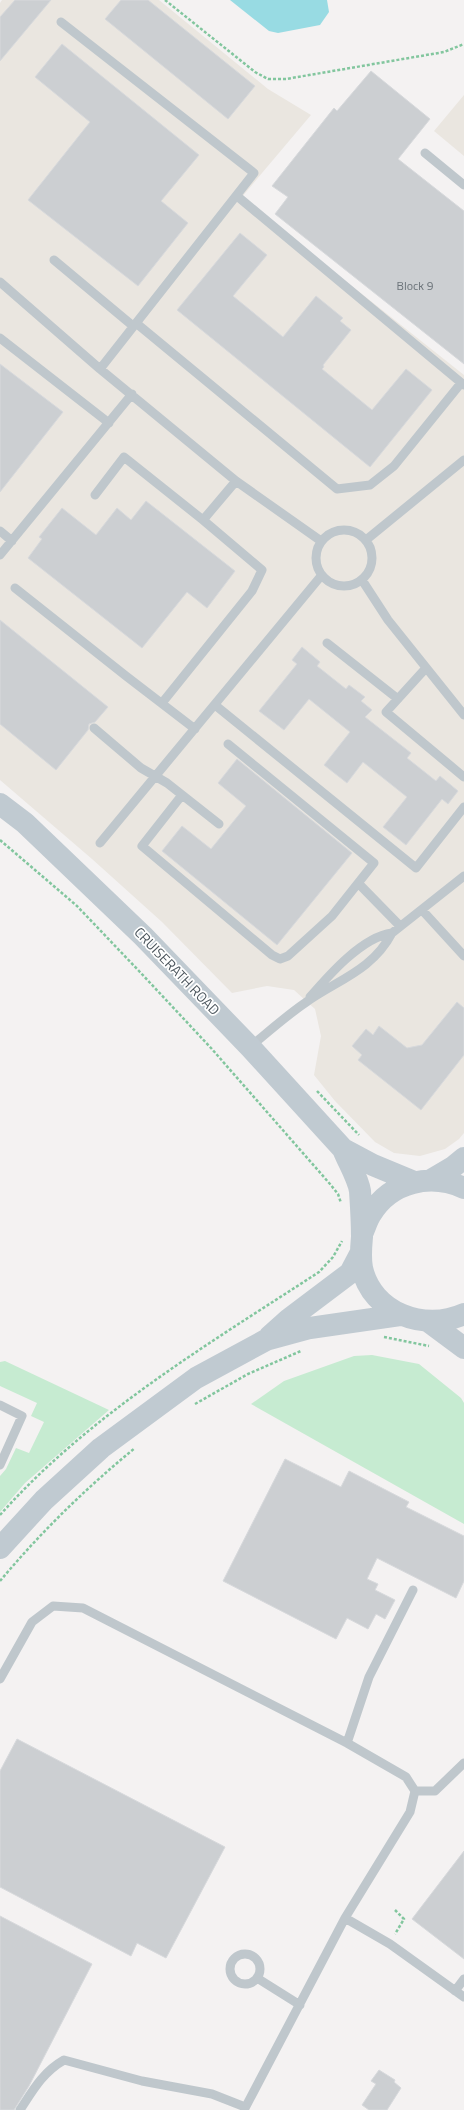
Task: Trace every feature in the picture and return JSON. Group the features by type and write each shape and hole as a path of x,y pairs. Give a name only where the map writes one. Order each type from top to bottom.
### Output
{"main road":[{"name":"CRUISERATH ROAD","path":"0,804 25,823 143,936 250,1047 342,1149 360,1190 355,1243 362,1268 377,1297 400,1315"},
{"name":"CRUISERATH ROAD","path":"342,1149 373,1165 423,1181"},
{"path":"266,1340 289,1319 350,1273 355,1243 370,1214 383,1198 398,1188 423,1181 464,1158"},
{"path":"423,1181 450,1182 464,1188"},
{"path":"0,1548 44,1500 101,1448 196,1378 266,1340 310,1328 400,1315 429,1322 442,1321 464,1314"},
{"path":"429,1322 464,1348"}],"lane":[{"path":"61,22 254,173 100,369"},
{"path":"425,153 464,185"},
{"path":"54,260 337,490 370,485 394,466 463,384 236,196"},
{"path":"0,282 100,369 236,481 321,541"},
{"path":"0,338 109,423"},
{"path":"0,555 132,394"},
{"path":"95,495 124,457 204,520 262,570 252,591 162,703"},
{"path":"366,540 464,460"},
{"path":"204,520 236,481"},
{"path":"343,529 352,530 366,540 371,548 372,561 368,574 362,580 354,584 340,586 328,582 321,576 316,567 316,549 321,541 327,534 343,529"},
{"path":"0,531 12,541"},
{"path":"100,843 156,778 321,576"},
{"path":"362,580 388,620 464,715"},
{"path":"15,588 195,729"},
{"path":"327,643 398,699"},
{"path":"426,668 386,712 464,777"},
{"path":"215,705 416,868 464,807"},
{"path":"94,728 141,768 167,783 219,824"},
{"path":"182,795 142,846 280,959 288,956 332,916 359,884 374,863 228,744"},
{"path":"305,1002 350,977 385,946 392,933 464,876"},
{"path":"359,884 400,926"},
{"path":"422,910 464,956"},
{"path":"250,1047 305,1002 329,975 356,952 382,935 392,933"},
{"path":"0,1405 22,1416 4,1448 0,1464"},
{"path":"347,1743 369,1677 413,1590"},
{"path":"0,1679 32,1622 53,1606 82,1608 347,1743 406,1778 415,1791 410,1812 345,1918 244,2109 212,2094 142,2081 64,2060 50,2068 38,2082 20,2110"},
{"path":"415,1791 435,1791 464,1763"},
{"path":"345,1918 390,1944 464,1997"},
{"path":"257,1978 300,2005"},
{"path":"455,1991 464,1979"}],"path":[{"path":"165,0 255,72 268,79 286,79 444,52 464,44"},
{"path":"0,840 76,906 139,971 211,1048 330,1184 338,1194 342,1205"},
{"path":"0,1515 41,1472 129,1398 171,1368 319,1272 333,1257 355,1243"},
{"path":"378,1337 395,1338 432,1347"},
{"path":"192,1406 248,1374 302,1351"},
{"path":"0,1581 32,1543 68,1507 137,1446"},
{"path":"390,1944 404,1920 395,1910"}],"shaded area":[{"path":"2,0 159,0 268,89 311,115 241,198 464,375 464,1133 459,1139 445,1149 420,1156 394,1153 375,1142 335,1101 314,1075 321,1036 315,1009 294,990 267,986 232,993 162,922 92,859 0,780 0,3"},
{"path":"464,95 464,156 434,131"}],"green space":[{"path":"372,1355 419,1364 461,1398 464,1403 464,1524 251,1404 284,1381 354,1356"},
{"path":"5,1361 109,1410 25,1483 0,1512 0,1476 6,1469 16,1448 29,1453 44,1422 31,1416 37,1403 0,1386 0,1362"}],"water":[{"path":"230,0 327,0 329,12 320,25 278,33 269,31"}],"building":[{"path":"15,0 51,0 0,61 0,17"},
{"path":"121,0 148,0 255,86 228,119 105,19"},
{"path":"62,44 199,155 161,201 188,223 138,286 28,200 90,122 35,77"},
{"path":"371,71 430,119 398,159 464,211 464,364 275,214 288,197 272,186 334,108 337,111"},
{"path":"240,233 267,255 233,296 283,337 316,296 343,318 340,321 351,330 323,365 324,367 322,369 372,410 406,369 432,390 370,467 177,310"},
{"path":"0,364 63,412 0,492"},
{"path":"146,501 235,571 207,608 187,592 142,648 28,558 42,539 39,537 62,508 96,535 117,508 131,520"},
{"path":"0,620 108,707 95,722 89,724 88,730 56,770 0,724"},
{"path":"302,647 320,662 317,666 346,689 349,685 365,697 361,701 372,710 365,717 411,753 407,758 436,781 440,776 458,791 448,804 442,799 406,845 383,827 407,797 363,762 347,783 324,765 350,732 309,699 284,730 259,711 297,664 292,660"},
{"path":"237,759 352,853 277,945 162,851 182,826 211,849 246,806 218,783"},
{"path":"457,1002 464,1008 464,1055 421,1110 358,1060 362,1055 352,1046 366,1029 373,1035 379,1026 407,1048 422,1045"},
{"path":"285,1459 341,1487 349,1471 409,1502 406,1507 464,1536 464,1581 456,1598 377,1558 367,1579 378,1584 375,1590 395,1600 385,1619 376,1614 368,1629 347,1618 336,1639 223,1581"},
{"path":"17,1739 225,1847 166,1958 137,1943 131,1956 0,1887 0,1771"},
{"path":"464,1851 464,1959 412,1919"},
{"path":"0,1916 92,1964 29,2086 14,2110 0,2110"},
{"path":"379,2070 395,2080 394,2082 401,2088 387,2110 369,2110 362,2105 376,2084 371,2081"}]}
